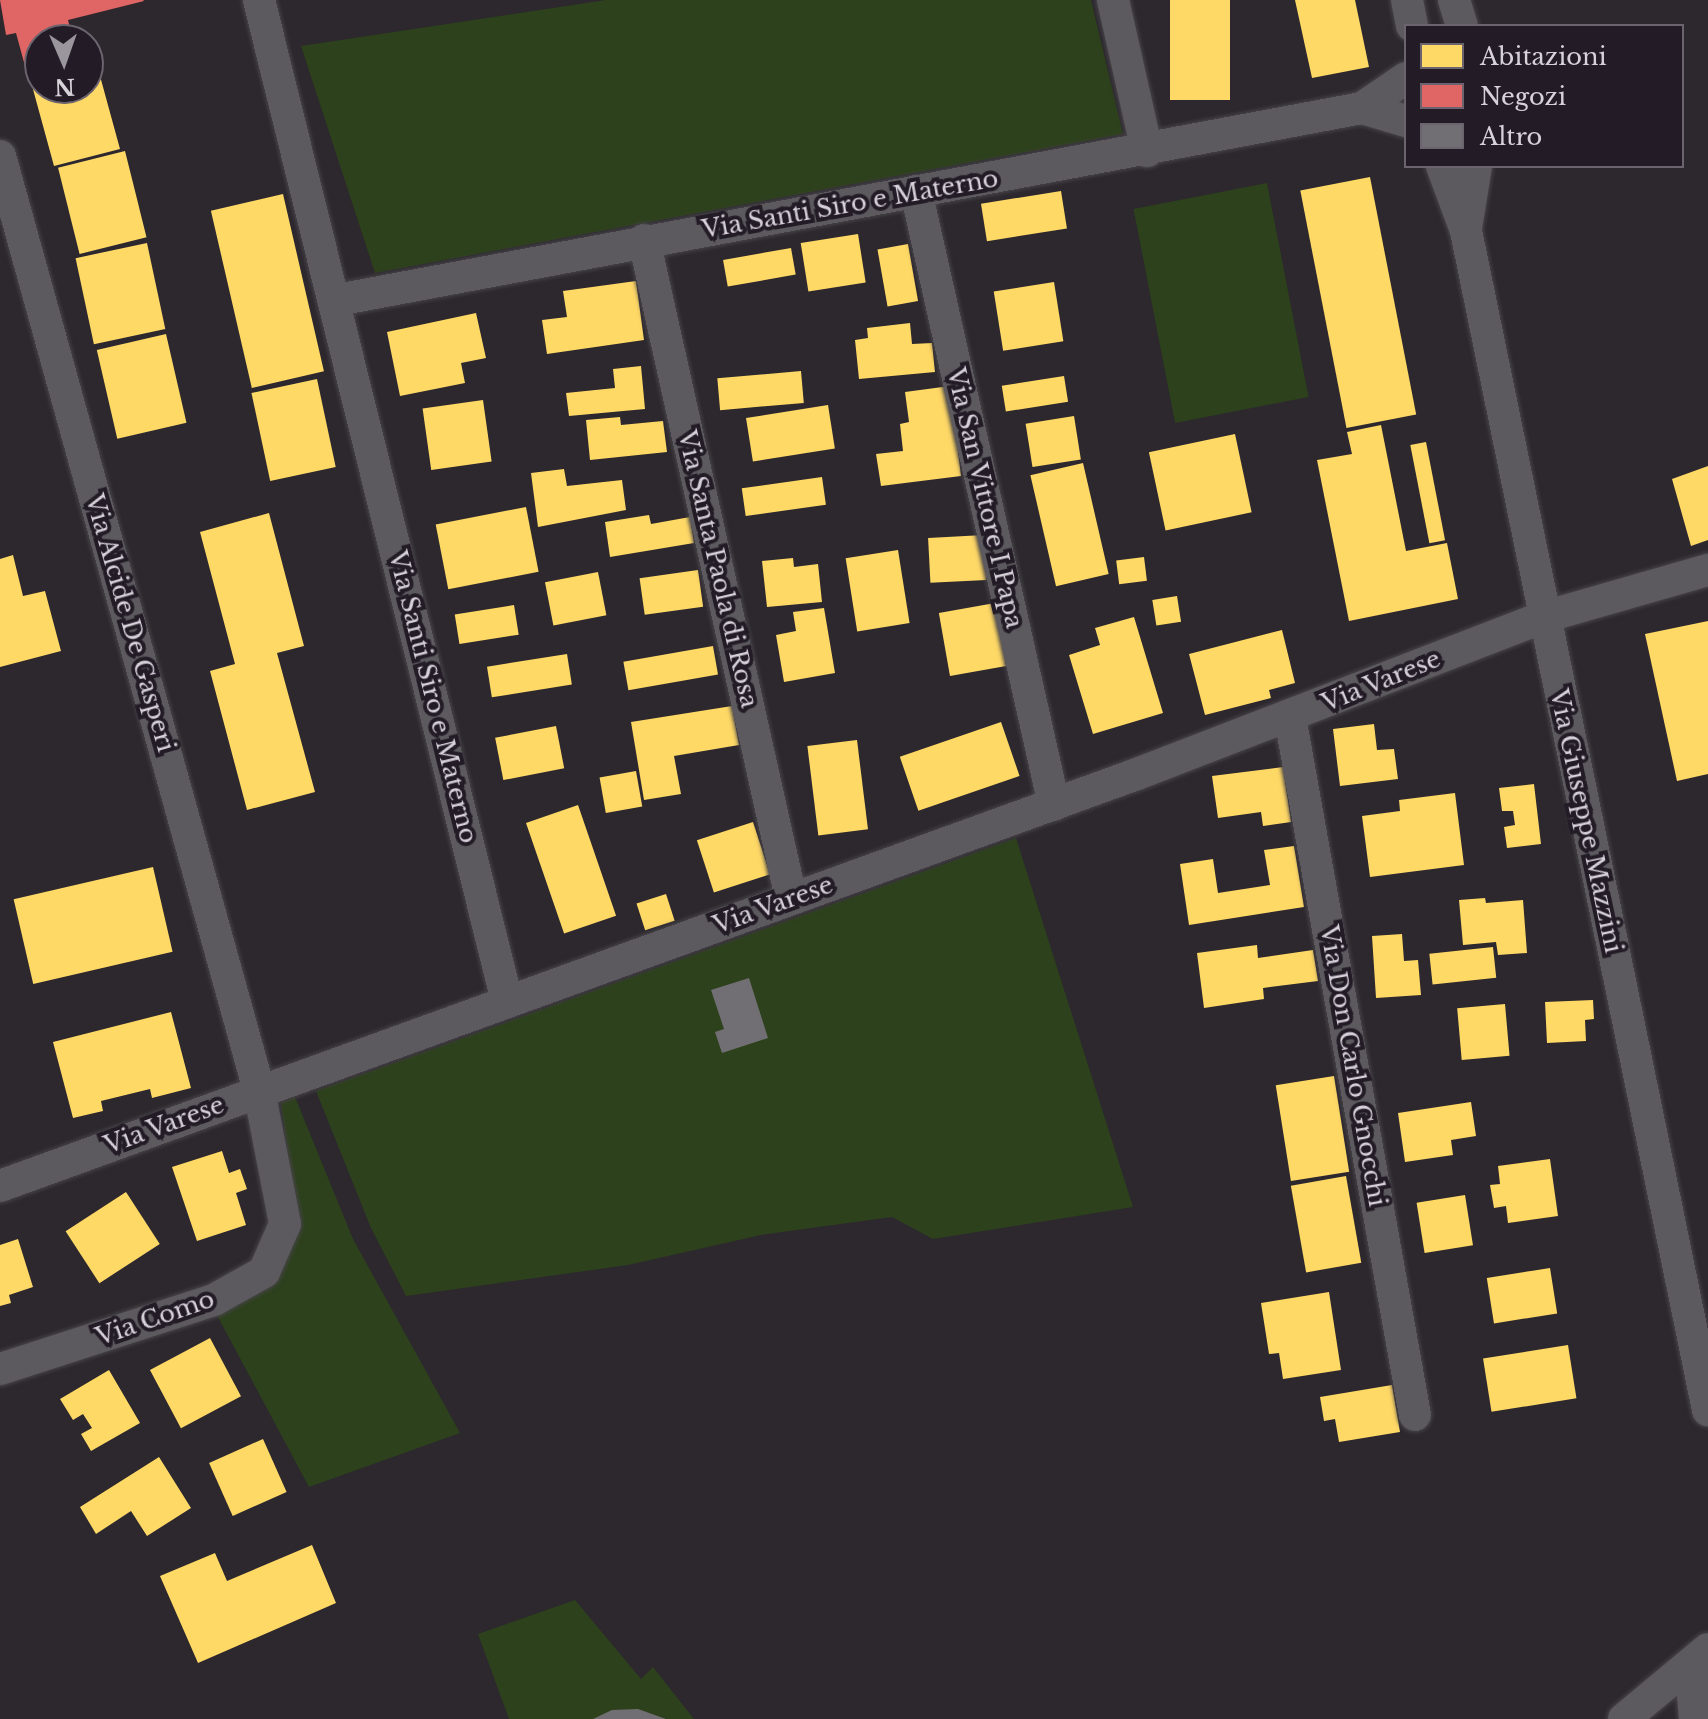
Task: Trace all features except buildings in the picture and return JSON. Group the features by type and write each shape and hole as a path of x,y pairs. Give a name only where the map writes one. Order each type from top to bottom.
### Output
{"street":[{"name":"Via Santi Siro e Materno","path":"259,0 337,300 507,1001"},
{"path":"1113,0 1147,151"},
{"path":"1407,0 1412,24"},
{"path":"1454,0 1461,24"},
{"name":"Via Santi Siro e Materno","path":"337,300 644,240 1147,151 1362,108 1404,79"},
{"name":"Via Santi Siro e Materno","path":"1362,108 1404,120"},
{"name":"Via Alcide De Gasperi","path":"0,156 259,1090"},
{"name":"Via Giuseppe Mazzini","path":"1443,168 1466,231 1708,1410"},
{"name":"Via Giuseppe Mazzini","path":"1466,231 1476,168"},
{"name":"Via San Vittore I Papa","path":"916,191 1054,805"},
{"name":"Via Santa Paola di Rosa","path":"644,240 791,898"},
{"name":"Via Varese","path":"0,1186 1054,805 1544,617 1708,570"},
{"name":"Via Don Carlo Gnocchi","path":"1290,717 1415,1415"},
{"name":"Via Como","path":"0,1369 214,1300 264,1272 285,1224 259,1090"},
{"path":"1695,1719 1708,1622"},
{"path":"1624,1719 1702,1660"}],"green space":[{"path":"606,0 1091,0 1123,134 375,273 301,46"},
{"path":"1267,183 1309,397 1175,423 1133,209"},
{"path":"1016,838 1133,1207 933,1239 892,1217 761,1235 628,1265 406,1296 371,1228 316,1091"},
{"path":"295,1097 353,1239 460,1433 309,1487 212,1306 296,1219 281,1103"},
{"path":"575,1600 641,1679 653,1667 694,1719 509,1719 478,1634"}]}
